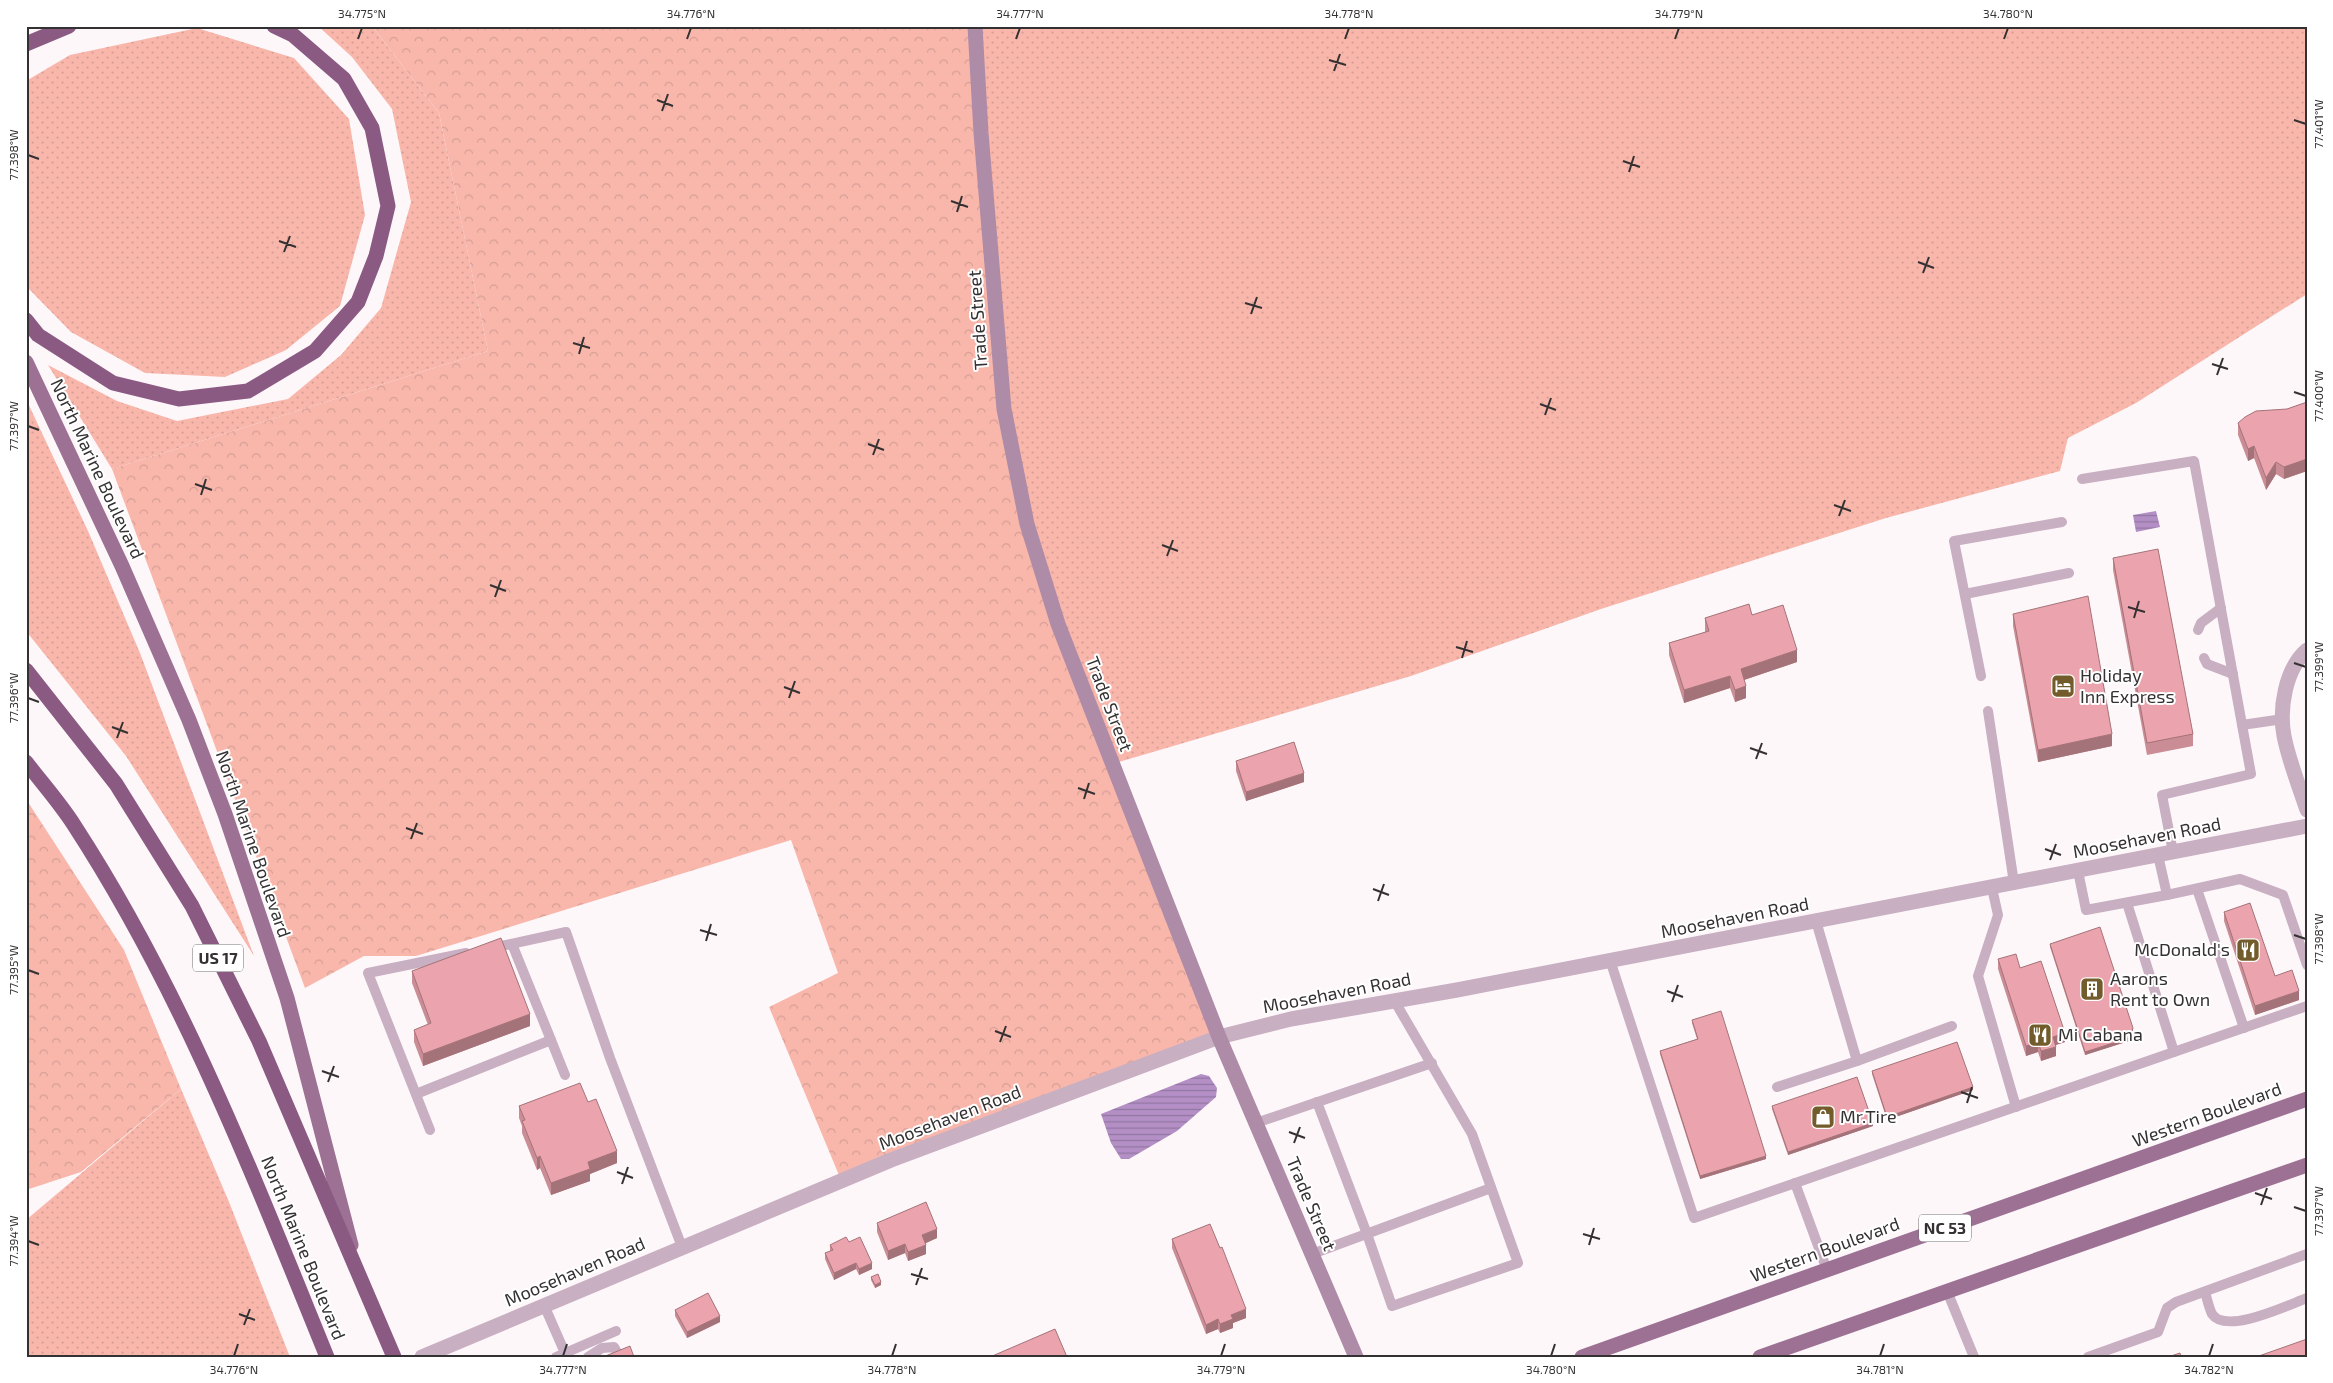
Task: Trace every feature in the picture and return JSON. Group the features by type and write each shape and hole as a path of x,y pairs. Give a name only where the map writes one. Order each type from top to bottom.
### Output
{"highway":[{"path":"26,44 69,26"},
{"path":"26,320 38,335 113,383 179,399 248,391 315,351 358,302 376,256 388,206 372,128 344,79 293,35 274,26"},
{"name":"US 17","path":"26,670 116,784 192,906 259,1041 359,1276"},
{"name":"North Marine Boulevard","path":"26,762 74,824 129,917 199,1052 327,1357"},
{"name":"North Marine Boulevard","path":"359,1276 394,1357"}],"main road":[{"name":"North Marine Boulevard","path":"26,362 126,575 189,720 224,814 287,998 359,1276"},
{"name":"Western Boulevard","path":"1582,1357 2307,1099"},
{"path":"1760,1357 2307,1165"}],"street":[{"name":"Trade Street","path":"975,26 981,133 1004,409 1027,524 1062,634 1219,1037 1356,1357"},
{"path":"2307,650 2299,657 2290,678 2283,703 2284,736 2307,810"},
{"name":"Moosehaven Road","path":"422,1357 891,1160 1219,1037 1292,1019 1992,888 2307,826"}],"lane":[{"path":"2082,479 2194,461 2251,774 2162,794 2173,852"},
{"path":"1982,676 1954,541 2062,522"},
{"path":"1964,594 2069,573"},
{"path":"2198,630 2201,622 2221,608"},
{"path":"2204,658 2207,664 2233,674"},
{"path":"1988,711 2014,883"},
{"path":"2242,725 2283,719"},
{"path":"2158,855 2166,895"},
{"path":"2078,871 2086,910 2198,889 2240,879 2284,895 2306,961"},
{"path":"1992,888 1998,915 1978,976 2016,1107"},
{"path":"2198,889 2244,1028"},
{"path":"2127,903 2174,1052"},
{"path":"1816,921 1857,1061"},
{"path":"430,1130 368,973 566,932 610,1058 682,1247"},
{"path":"512,944 565,1075"},
{"path":"1610,960 1694,1218 2307,1006"},
{"path":"1316,1102 1367,1234 1392,1306 1518,1262 1472,1134 1432,1062 1394,1000"},
{"path":"1777,1088 1952,1026"},
{"path":"416,1094 551,1040"},
{"path":"1256,1123 1432,1062"},
{"path":"1795,1183 1827,1270"},
{"path":"1312,1254 1492,1188"},
{"path":"2088,1357 2158,1332 2167,1308 2176,1302 2307,1254"},
{"path":"1948,1291 1974,1357"},
{"path":"2205,1292 2213,1315 2222,1322 2237,1322 2307,1298"},
{"path":"544,1306 560,1355 614,1348 618,1354"},
{"path":"588,1357 600,1351 616,1332"}],"green space":[{"path":"318,26 372,26 439,113 488,351 112,469 48,365 117,401 177,421 288,399 341,355 381,308 411,202 392,109 352,57"},
{"path":"372,26 975,26 1004,409 1027,524 1219,1037 841,1180 769,1007 838,973 791,840 416,956 364,956 305,988 112,469 488,351 439,113"},
{"path":"975,26 2307,26 2307,294 2136,403 2068,438 2060,471 1886,518 1601,609 1411,676 1112,764 1058,624 1004,409"},
{"path":"197,28 294,58 349,119 365,215 340,306 286,350 225,377 145,373 71,332 26,286 26,81 70,55"},
{"path":"26,399 88,531 140,653 254,956 126,756 26,631"},
{"path":"26,799 124,950 181,1089 81,1172 26,1190"},
{"path":"181,1089 229,1202 290,1357 26,1357 26,1220"}],"shaded area":[{"path":"2156,511 2160,527 2136,532 2133,515"},
{"path":"1201,1074 1209,1076 1217,1088 1216,1097 1177,1131 1129,1159 1121,1159 1111,1143 1101,1114"}],"building":[{"path":"2307,402 2307,459 2284,467 2276,462 2266,478 2254,446 2248,449 2238,423 2256,411 2287,409"},
{"path":"2158,549 2193,734 2147,743 2113,558"},
{"name":"Holiday Inn Express","path":"2088,596 2112,734 2038,750 2013,614"},
{"path":"1749,604 1752,615 1783,605 1797,650 1741,669 1746,686 1735,690 1730,676 1684,690 1669,643 1709,631 1705,618"},
{"path":"1294,742 1304,773 1246,792 1236,761"},
{"name":"McDonald's","path":"2250,903 2275,976 2292,970 2299,991 2255,1006 2224,912"},
{"name":"Aarons Rent to Own","path":"2100,927 2133,1028 2129,1038 2085,1052 2050,944"},
{"path":"501,938 530,1014 423,1054 414,1030 431,1023 412,971"},
{"path":"2016,954 2020,968 2041,961 2065,1033 2053,1037 2056,1047 2041,1051 2038,1042 2026,1046 1998,959"},
{"path":"1721,1011 1766,1156 1700,1176 1660,1051 1698,1039 1692,1020"},
{"path":"1957,1042 1973,1087 1887,1117 1872,1071"},
{"name":"Mr.Tire","path":"1857,1077 1873,1123 1788,1152 1772,1106"},
{"path":"580,1083 588,1102 596,1099 617,1151 588,1162 590,1169 551,1183 540,1156 537,1158 522,1121 525,1120 519,1106"},
{"path":"926,1202 937,1229 922,1235 926,1245 908,1252 905,1244 888,1251 877,1223"},
{"path":"1210,1224 1220,1248 1222,1247 1246,1309 1231,1315 1233,1319 1220,1324 1218,1319 1206,1325 1172,1239"},
{"path":"846,1237 849,1242 860,1237 872,1263 859,1269 856,1263 834,1273 825,1253 833,1250 830,1245"},
{"path":"878,1274 881,1282 875,1285 871,1277"},
{"path":"708,1293 720,1316 687,1332 675,1310"},
{"path":"1055,1329 1067,1357 990,1357"},
{"path":"2307,1339 2307,1357 2256,1357"},
{"path":"630,1346 634,1357 603,1357"},
{"path":"2180,1353 2181,1357 2168,1357"}],"place":[{"name":"Holiday Inn Express","path":"2063,686"},
{"name":"McDonald's","path":"2248,950"},
{"name":"Aarons Rent to Own","path":"2092,989"},
{"name":"Mi Cabana","path":"2040,1035"},
{"name":"Mr.Tire","path":"1823,1117"}]}
